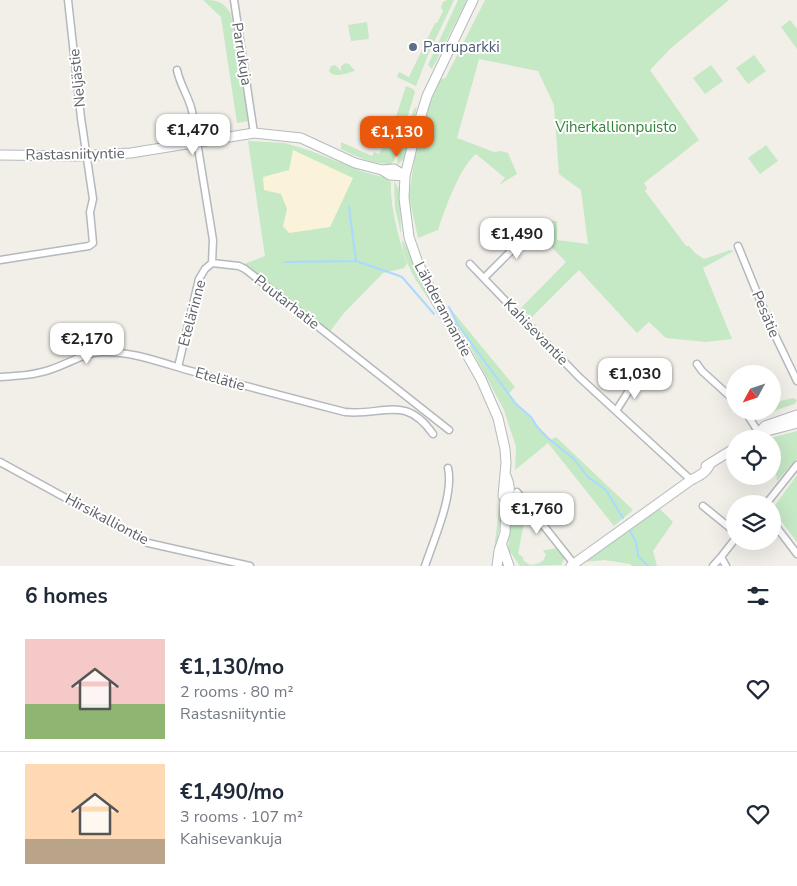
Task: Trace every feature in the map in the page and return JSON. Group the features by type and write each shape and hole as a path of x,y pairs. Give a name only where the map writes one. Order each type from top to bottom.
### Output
{"street":[{"name":"Neljästie","path":"0,260 90,246 93,243 90,212 93,199 86,156 68,0"},
{"name":"Lähderannantie","path":"473,0 427,96 405,176 405,212 411,243 433,295 481,379 498,418 505,449 509,495 506,501 505,533 499,551 497,566"},
{"name":"Parrukuja","path":"233,2 254,133"},
{"path":"177,70 179,81 190,104 213,240 212,263"},
{"name":"Rastasniityntie","path":"0,155 86,156 152,151 254,133 301,138 355,163 382,170 397,170 405,176"},
{"path":"484,278 526,236 531,227"},
{"name":"Pesätie","path":"738,246 771,327 797,381"},
{"name":"Etelärinne","path":"178,367 199,279 205,269 212,263"},
{"name":"Puutarhatie","path":"212,263 239,266 245,269 449,430"},
{"name":"Kahisevantie","path":"470,264 579,377 691,480"},
{"name":"Etelätie","path":"0,377 42,373 82,356 101,352 137,356 345,412 370,413 393,408 419,418 433,434"},
{"path":"697,364 726,393"},
{"path":"616,411 637,378"},
{"path":"762,430 768,424 797,416"},
{"path":"770,430 797,423"},
{"path":"517,492 572,565 707,470 710,464 726,454"},
{"name":"Hirsikalliontie","path":"0,462 148,543 250,566"},
{"path":"773,495 797,465"},
{"path":"425,566 449,491 450,476 448,468"},
{"path":"703,506 726,525"},
{"path":"781,533 797,554"},
{"name":"Lähderannantie","path":"502,546 509,566"},
{"path":"713,566 726,550"},
{"path":"721,557 726,566"}],"green space":[{"path":"203,0 219,2 231,14 248,121 237,123 221,17"},
{"path":"454,0 428,55 416,86 397,77 399,72 409,77 435,23 437,23 443,11 441,7 443,2"},
{"path":"458,0 467,0 432,69 428,65"},
{"name":"Viherkallionpuisto","path":"485,0 729,0 671,48 650,70 699,140 644,183 647,188 645,191 686,246 689,246 695,253 704,259 730,250 734,251 703,268 732,339 706,342 666,338 649,322 637,333 579,270 531,318 521,308 566,262 536,231 543,221 557,221 557,240 588,244 581,190 559,174 554,105 538,71 479,59 457,138 494,152 508,153 517,174 499,185 505,178 476,154 458,179 438,230 418,238 409,196 415,156 428,108 441,78 446,77"},
{"path":"790,20 797,29 797,49 781,27"},
{"path":"367,22 369,39 351,41 348,25"},
{"path":"754,55 766,71 748,84 736,68"},
{"path":"346,63 355,71 334,75 329,71 331,66 335,65 341,71 341,66"},
{"path":"711,65 723,81 705,94 693,78"},
{"path":"406,86 415,92 394,161 391,164 371,161 341,149 341,142 372,156 374,152 379,154 392,129"},
{"path":"417,107 404,159 397,165 414,109"},
{"path":"248,141 285,143 364,172 383,177 391,182 398,234 407,264 404,268 383,273 344,313 328,334 239,266 265,256"},
{"path":"766,145 778,161 760,174 748,158"},
{"path":"394,181 400,191 401,234 395,208"},
{"path":"402,240 434,305 409,267 405,258"},
{"path":"449,307 515,387 508,394 551,440 556,437 633,510 614,526 548,443 515,470 516,447 504,410"},
{"path":"793,398 797,400 795,404 781,408 781,401"},
{"path":"797,431 797,459 781,477 781,435"},
{"path":"797,475 797,542 781,521 781,497"},
{"path":"511,491 515,493 546,532 536,530 537,525 524,522 518,554 522,556 524,561 533,565 544,559 546,554 543,551 558,548 565,557 561,565 520,566 511,553 508,552"},
{"path":"500,501 500,526 494,550"},
{"path":"659,508 673,522 653,551 657,566 632,566 630,564 604,560 584,562"}],"sand":[{"path":"293,150 353,178 330,227 289,233 283,226 287,209 281,194 264,190 263,177 289,170"}],"waterway":[{"path":"349,207 356,261"},
{"path":"284,262 356,261 394,274 402,277 434,314"},
{"path":"449,307 458,325 516,404 531,417 548,438 574,459 588,477 606,490 623,518"},
{"path":"630,531 636,542 638,556 648,566"}],"place":[{"name":"Parruparkki","path":"413,47"}]}
